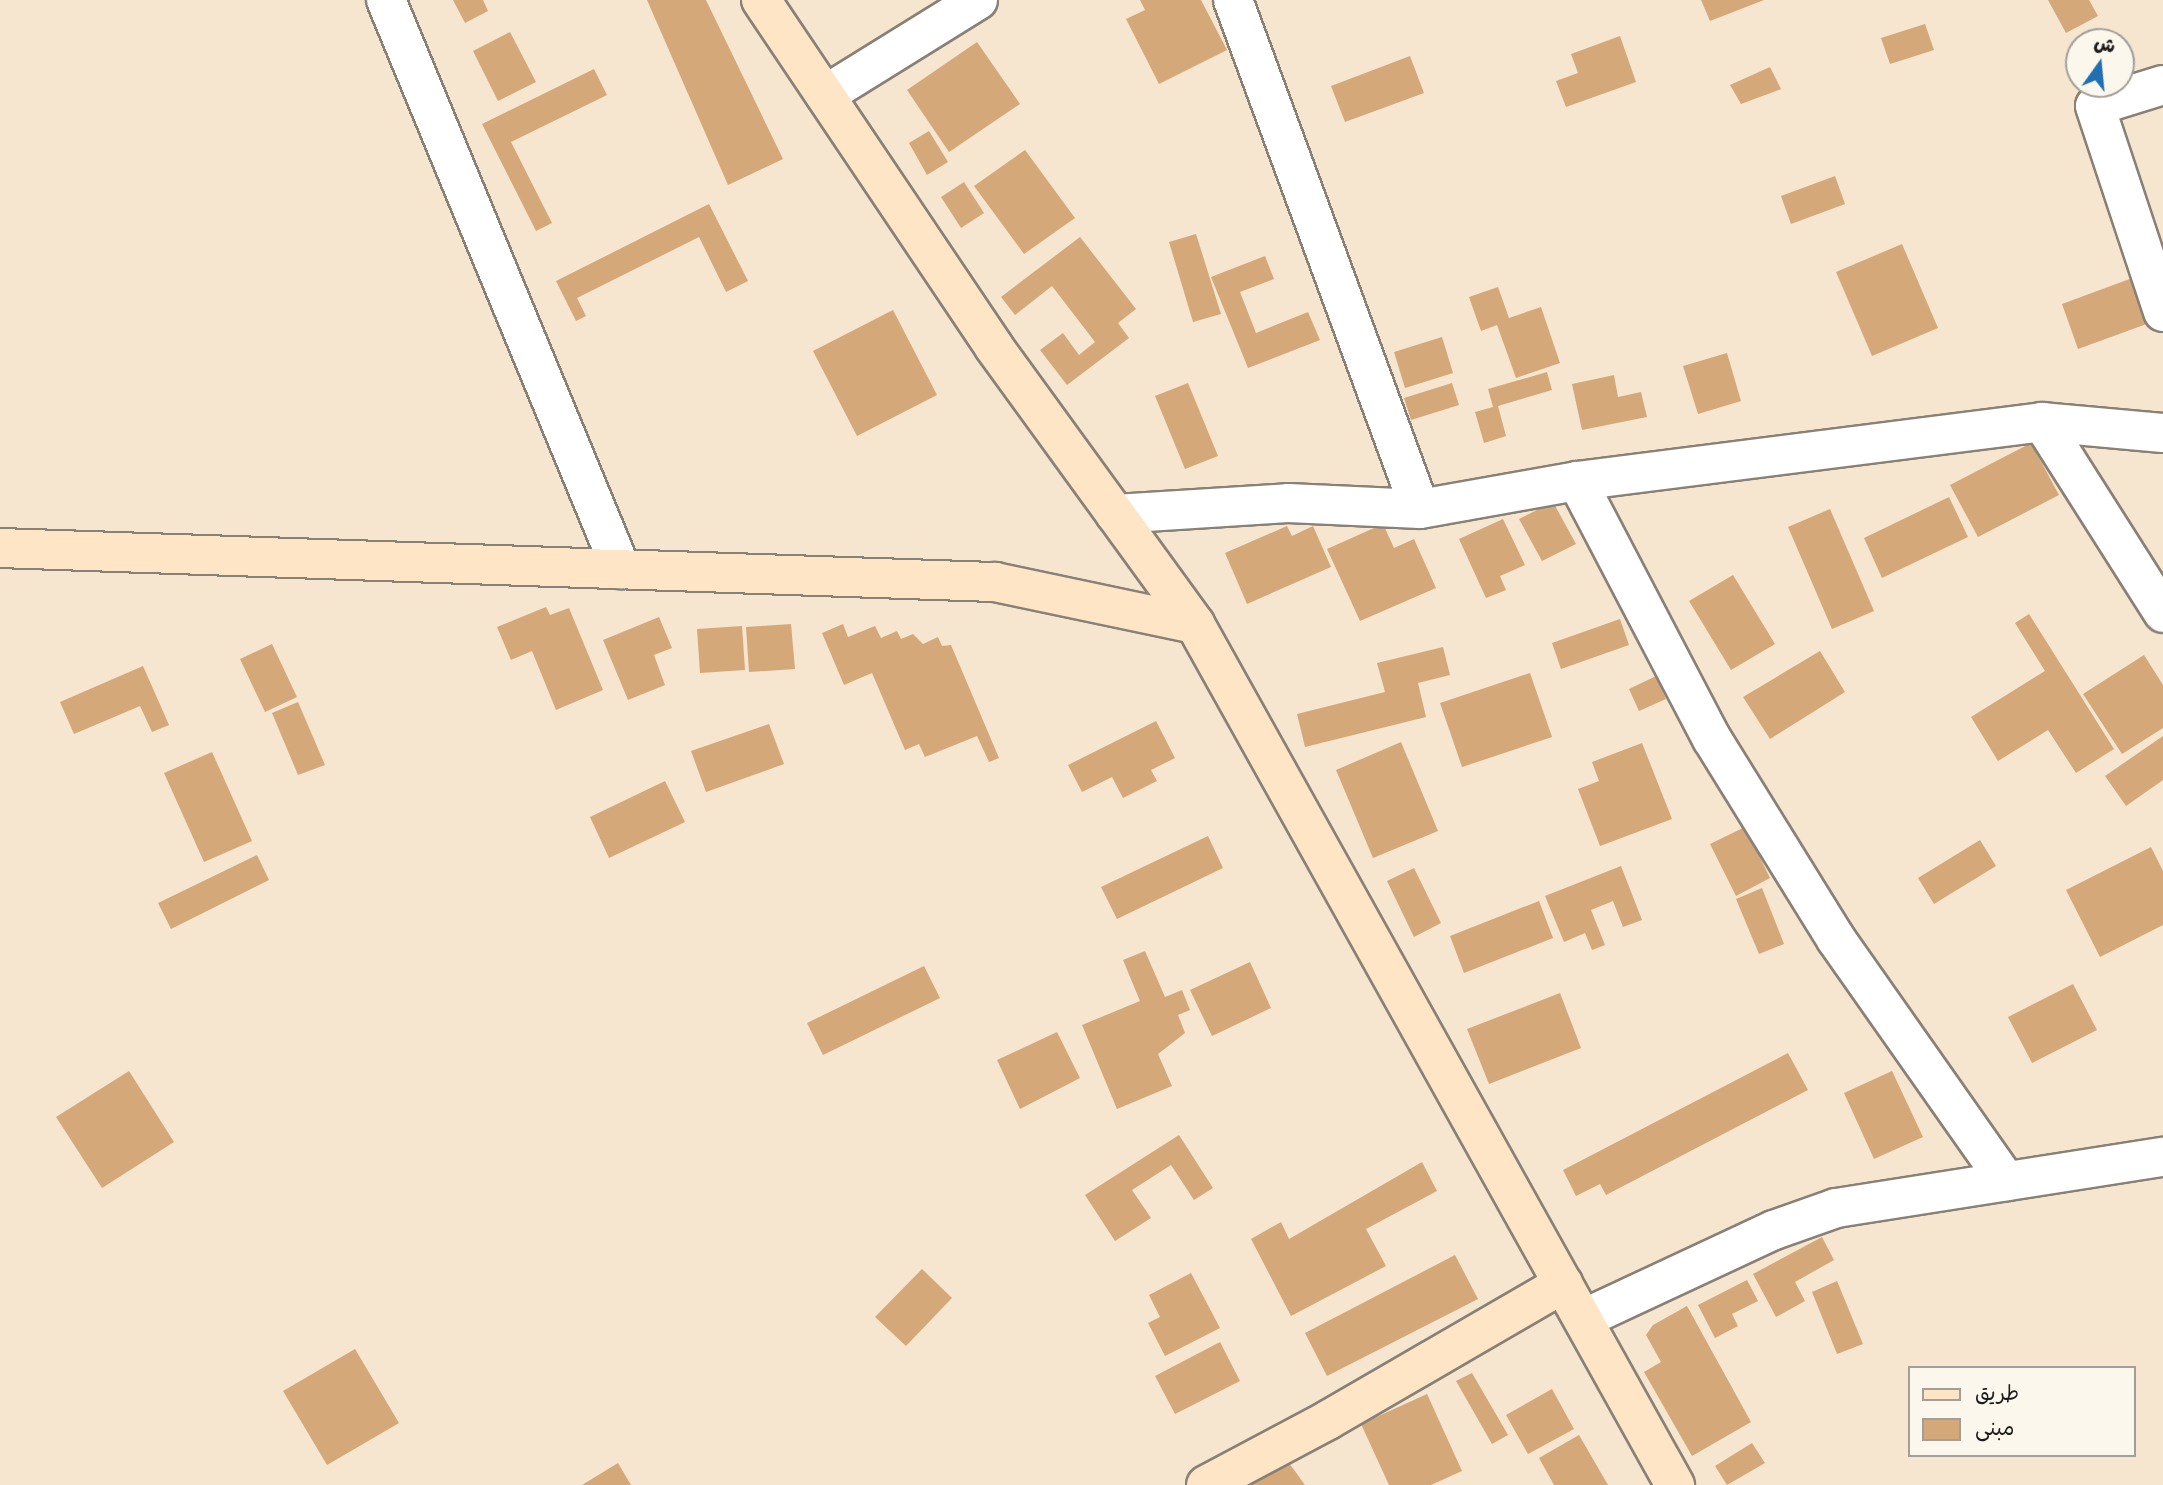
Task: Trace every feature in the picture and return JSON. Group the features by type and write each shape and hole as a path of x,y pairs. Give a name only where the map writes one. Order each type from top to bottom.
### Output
{"main road":[{"path":"761,0 994,347 1195,624 1675,1485"},
{"path":"0,548 995,582 1195,624"},
{"path":"1206,1485 1328,1420 1563,1284"}],"street":[{"path":"386,0 621,569"},
{"path":"825,95 978,0"},
{"path":"1234,0 1420,509"},
{"path":"2163,85 2095,106 2163,312"},
{"path":"1115,513 1288,503 1420,509 1577,481 2042,422 2163,433"},
{"path":"2042,422 2163,613"},
{"path":"1577,481 1719,751 1836,939 2006,1181"},
{"path":"1583,1319 1774,1230 1836,1208 2163,1157"}],"building":[{"path":"453,0 483,0 488,11 465,23"},
{"path":"647,0 706,0 783,159 728,185"},
{"path":"1140,0 1201,0 1227,50 1159,84 1126,19 1145,10"},
{"path":"1701,0 1764,0 1710,21"},
{"path":"2048,0 2089,0 2098,16 2075,28 2065,28 2065,31"},
{"path":"1925,24 1934,50 1890,64 1881,38"},
{"path":"510,32 536,82 498,101 473,51"},
{"path":"1620,36 1636,82 1566,107 1556,81 1578,73 1571,54"},
{"path":"977,42 1020,104 949,152 907,90"},
{"path":"1410,56 1424,93 1345,122 1331,86"},
{"path":"1770,67 1781,89 1741,104 1730,85"},
{"path":"594,69 607,95 511,142 552,223 536,231 482,124"},
{"path":"929,131 948,162 927,175 909,143"},
{"path":"1025,150 1075,218 1024,254 974,186"},
{"path":"1835,176 1845,204 1791,224 1781,196"},
{"path":"964,182 984,213 961,228 941,197"},
{"path":"709,204 748,281 726,292 699,237 577,298 586,316 576,321 556,281"},
{"path":"1196,234 1221,314 1193,322 1169,242"},
{"path":"1080,237 1136,309 1118,323 1129,338 1067,385 1040,350 1063,333 1079,355 1095,342 1052,286 1015,315 1001,297"},
{"path":"1902,244 1938,328 1872,356 1836,272"},
{"path":"1265,256 1274,279 1240,292 1256,333 1308,312 1320,340 1248,368 1211,277"},
{"path":"2135,277 2152,322 2078,349 2062,304"},
{"path":"1498,287 1509,318 1541,307 1560,363 1516,378 1497,325 1481,331 1469,297"},
{"path":"893,310 937,395 857,436 813,351"},
{"path":"1442,337 1453,373 1405,388 1394,352"},
{"path":"1727,353 1741,401 1698,414 1683,366"},
{"path":"1547,372 1552,390 1498,406 1506,436 1484,443 1475,412 1493,407 1488,389"},
{"path":"1614,375 1618,397 1641,392 1647,417 1582,430 1572,384"},
{"path":"1188,383 1218,456 1185,469 1155,396"},
{"path":"1452,383 1459,405 1411,420 1404,398"},
{"path":"2031,443 2059,495 1978,537 1950,485"},
{"path":"1949,497 1968,537 1882,578 1864,538"},
{"path":"1553,502 1576,544 1542,561 1519,519"},
{"path":"1830,509 1874,611 1832,629 1788,527"},
{"path":"1503,519 1525,565 1500,576 1506,590 1486,598 1459,539"},
{"path":"1383,524 1394,548 1414,539 1436,588 1360,621 1327,549"},
{"path":"1287,526 1292,536 1313,526 1331,567 1247,604 1225,553"},
{"path":"1733,575 1775,644 1731,670 1689,601"},
{"path":"546,607 550,615 569,608 603,690 556,710 532,651 511,660 497,627"},
{"path":"2029,614 2114,749 2076,773 2048,730 1998,761 1971,717 2045,671 2015,623"},
{"path":"659,617 672,648 654,655 665,685 628,700 603,640"},
{"path":"1620,619 1629,645 1561,669 1552,643"},
{"path":"791,624 795,669 749,672 746,627"},
{"path":"843,624 848,637 875,626 881,638 897,631 901,639 913,634 923,644 938,637 942,646 951,645 999,758 989,762 977,736 925,757 919,744 905,750 872,673 844,685 822,633"},
{"path":"742,626 745,670 700,673 697,629"},
{"path":"272,644 297,697 265,712 240,659"},
{"path":"1443,647 1450,675 1418,683 1426,717 1305,747 1297,714 1385,692 1377,663"},
{"path":"1820,651 1845,692 1770,739 1743,697"},
{"path":"2144,655 2163,685 2163,728 2122,754 2083,694"},
{"path":"143,666 169,725 152,732 140,706 74,734 60,702"},
{"path":"1530,673 1552,737 1462,767 1440,703"},
{"path":"1656,676 1666,699 1639,711 1629,689"},
{"path":"298,702 325,765 298,775 272,713"},
{"path":"1156,721 1175,758 1151,770 1157,781 1123,798 1112,777 1082,792 1068,765"},
{"path":"769,724 784,764 706,792 691,751"},
{"path":"2163,736 2163,780 2126,806 2105,776"},
{"path":"1401,742 1438,831 1373,858 1336,770"},
{"path":"1642,743 1672,819 1600,846 1578,789 1599,781 1592,762"},
{"path":"212,752 252,841 204,862 164,773"},
{"path":"665,781 685,822 609,858 590,817"},
{"path":"1745,827 1770,878 1736,896 1710,844"},
{"path":"1208,836 1223,868 1117,919 1101,887"},
{"path":"1980,840 1996,866 1934,904 1918,878"},
{"path":"2151,847 2163,871 2163,925 2100,957 2066,890"},
{"path":"257,855 269,880 171,929 158,903"},
{"path":"1621,866 1642,920 1623,927 1613,901 1591,910 1605,945 1592,950 1585,933 1564,942 1545,896"},
{"path":"1414,868 1441,923 1414,937 1387,881"},
{"path":"1762,888 1784,944 1759,954 1736,899"},
{"path":"1539,901 1553,938 1464,973 1450,936"},
{"path":"1145,951 1165,997 1182,990 1190,1010 1178,1015 1185,1033 1158,1054 1172,1086 1117,1109 1082,1025 1140,1001 1123,960"},
{"path":"1250,962 1271,1008 1212,1036 1190,990"},
{"path":"924,966 940,998 823,1055 807,1023"},
{"path":"2073,984 2097,1030 2032,1063 2008,1017"},
{"path":"1560,993 1581,1048 1489,1084 1467,1029"},
{"path":"1057,1032 1080,1078 1020,1109 997,1060"},
{"path":"1788,1053 1808,1090 1606,1195 1600,1184 1576,1196 1563,1170"},
{"path":"129,1071 174,1142 102,1188 56,1117"},
{"path":"1892,1071 1923,1137 1874,1159 1844,1093"},
{"path":"1179,1135 1213,1188 1194,1200 1171,1165 1132,1190 1151,1218 1115,1241 1085,1195"},
{"path":"1422,1162 1437,1191 1366,1229 1386,1266 1291,1316 1251,1239 1281,1222 1289,1239"},
{"path":"1822,1237 1834,1260 1795,1282 1805,1301 1776,1317 1753,1274"},
{"path":"1455,1255 1478,1299 1327,1376 1305,1333"},
{"path":"922,1269 952,1298 906,1346 875,1317"},
{"path":"1191,1273 1220,1328 1165,1356 1148,1323 1160,1317 1149,1295"},
{"path":"1747,1280 1758,1301 1732,1314 1738,1326 1715,1338 1698,1305"},
{"path":"1837,1281 1863,1344 1837,1354 1812,1292"},
{"path":"1687,1306 1751,1422 1692,1456 1644,1372 1661,1362 1646,1335 1653,1325"},
{"path":"1220,1342 1240,1381 1175,1414 1155,1376"},
{"path":"355,1349 399,1423 327,1465 283,1391"},
{"path":"1472,1373 1508,1435 1492,1444 1456,1381"},
{"path":"1552,1389 1574,1429 1528,1454 1506,1415"},
{"path":"1427,1394 1462,1471 1431,1485 1389,1485 1361,1424"},
{"path":"1579,1435 1608,1485 1554,1485 1539,1458"},
{"path":"1752,1443 1765,1463 1727,1485 1715,1466"},
{"path":"1284,1456 1305,1485 1243,1485"},
{"path":"618,1463 631,1485 582,1485"}]}
